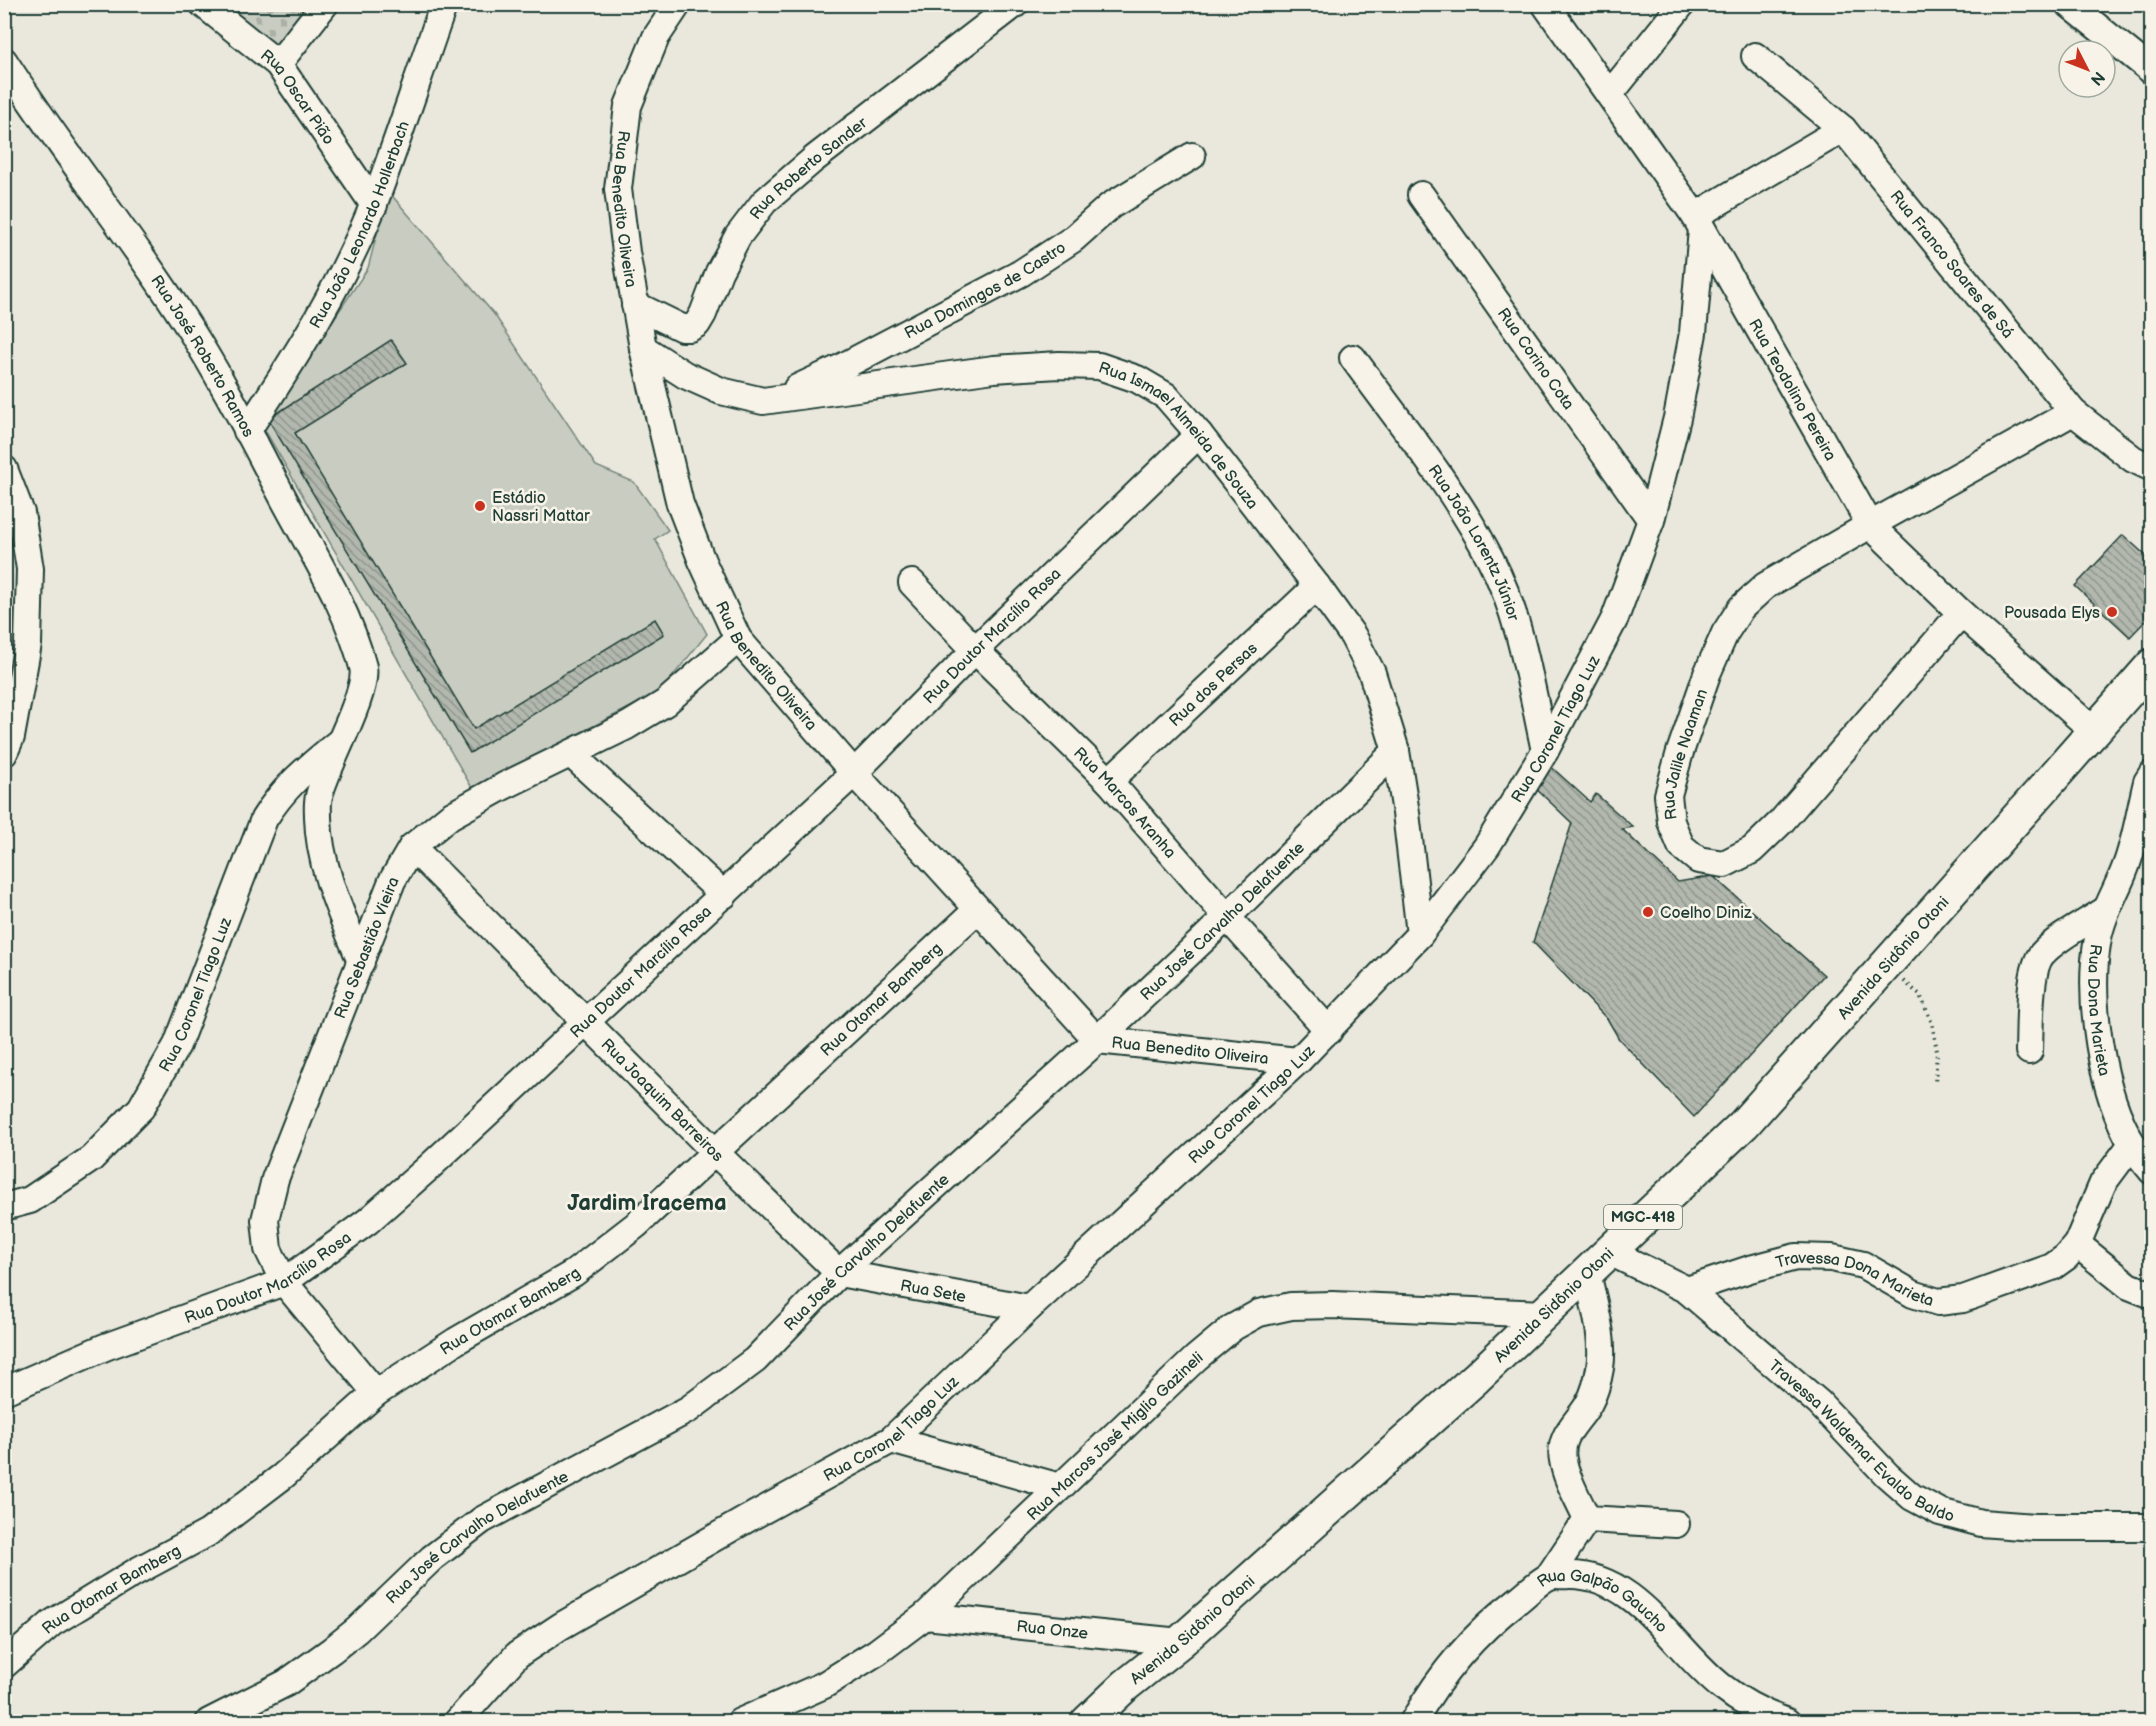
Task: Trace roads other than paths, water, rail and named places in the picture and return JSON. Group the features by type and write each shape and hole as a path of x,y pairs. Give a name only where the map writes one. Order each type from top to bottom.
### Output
{"main road":[{"name":"Avenida Sidônio Otoni","path":"1087,1722 1126,1685 1180,1642 1476,1377 1744,1124 2151,665"}],"street":[{"name":"Rua Oscar Pião","path":"203,4 278,64 374,205"},
{"path":"278,64 325,4"},
{"name":"Rua João Leonardo Hollerbach","path":"247,431 301,348 335,288 374,205 444,4"},
{"name":"Rua Benedito Oliveira","path":"678,4 656,37 628,106 618,189 635,305 680,504 702,561 738,639 854,773 1097,1040 1298,1061"},
{"name":"Rua Roberto Sander","path":"635,305 682,328 690,328 697,324 719,272 738,236 764,202 814,159 1015,4"},
{"name":"Rua Teodolino Pereira","path":"1545,4 1698,222 1870,525 1961,613 2094,730"},
{"path":"1610,94 1682,4"},
{"path":"2069,4 2151,71"},
{"name":"Rua Franco Soares de Sá","path":"1755,56 1843,129 2073,411 2133,459 2151,468"},
{"name":"Rua José Roberto Ramos","path":"4,61 181,315 217,372 333,591 356,639 364,672 355,711 339,742"},
{"path":"1698,222 1843,129"},
{"name":"Rua Domingos de Castro","path":"763,401 802,387 1021,273 1072,239 1110,206 1192,156"},
{"name":"Rua Corino Cota","path":"1421,195 1651,520"},
{"name":"Rua Coronel Tiago Luz","path":"457,1722 517,1655 561,1626 747,1519 891,1440 1029,1308 1298,1061 1420,934 1487,846 1545,751 1615,618 1651,520 1677,418 1693,333 1698,222"},
{"name":"Rua Ismael Almeida de Souza","path":"644,348 685,375 721,391 763,401 994,369 1059,365 1099,366 1137,379 1166,396 1199,434 1317,586 1353,636 1372,673 1396,751 1406,813 1420,934"},
{"name":"Rua João Lorentz Júnior","path":"1353,358 1456,501 1491,559 1511,607 1545,751"},
{"name":"Rua Jalile Naaman","path":"1961,613 1781,822 1752,850 1724,864 1698,860 1681,846 1671,822 1668,795 1707,674 1725,633 1741,608 1766,586 2073,411"},
{"name":"Rua Doutor Marcílio Rosa","path":"4,1391 105,1347 284,1282 368,1221 854,773 975,650 1199,434"},
{"path":"4,469 21,513 30,569 28,644 11,736 4,753"},
{"name":"Rua Marcos Aranha","path":"912,583 975,650 1109,781 1227,918 1329,1031"},
{"name":"Rua dos Persas","path":"1109,781 1317,586"},
{"name":"Rua Sebastião Vieira","path":"376,1394 284,1282 268,1250 265,1220 273,1189 392,881 412,847 450,816 504,786 627,726 665,703 738,639"},
{"path":"339,742 318,798 318,839 331,890 362,962"},
{"name":"Rua Coronel Tiago Luz","path":"4,1207 30,1200 91,1159 141,1108 177,1045 264,819 278,796 339,742"},
{"name":"Rua José Carvalho Delafuente","path":"286,1683 357,1630 432,1558 482,1520 688,1409 755,1360 839,1273 1097,1040 1227,918 1396,751"},
{"path":"571,754 724,895"},
{"name":"Rua Dona Marieta","path":"2151,774 2126,866 2104,911 2093,969 2094,1010 2101,1055 2114,1103 2132,1144 2151,1171"},
{"name":"Rua Joaquim Barreiros","path":"412,847 716,1153 839,1273"},
{"name":"Rua Otomar Bamberg","path":"4,1665 52,1623 137,1571 208,1533 283,1476 376,1394 456,1341 574,1273 636,1225 977,910"},
{"path":"2029,1051 2031,998 2038,960 2057,942 2104,911"},
{"name":"Travessa Dona Marieta","path":"1687,1290 1750,1269 1796,1257 1814,1257 1832,1258 1863,1265 1913,1294 1938,1302 1963,1299 2052,1267 2066,1257 2078,1245 2103,1183 2132,1144"},
{"path":"2078,1245 2129,1286 2151,1295"},
{"path":"1587,1519 1562,1458 1567,1433 1588,1406 1595,1391 1601,1365 1597,1262"},
{"name":"Travessa Waldemar Evaldo Baldo","path":"1597,1262 1687,1290 1819,1403 1887,1475 1912,1497 1940,1512 1981,1523 2034,1527 2151,1527"},
{"name":"Rua Sete","path":"839,1273 1029,1308"},
{"name":"Rua Marcos José Miglio Gazineli","path":"740,1722 824,1685 878,1652 925,1616 1196,1358 1232,1328 1259,1313 1291,1305 1333,1305 1543,1314"},
{"path":"891,1440 1060,1487"},
{"path":"1587,1519 1676,1524"},
{"path":"1549,1576 1587,1519"},
{"name":"Rua Galpão Gaucho","path":"1413,1722 1424,1702 1457,1657 1503,1611 1549,1576 1583,1575 1615,1586 1655,1619 1698,1666 1723,1688 1753,1706 1787,1722"},
{"name":"Rua Onze","path":"925,1616 1180,1642"},
{"path":"209,1722 286,1683"},
{"path":"247,1722 286,1683"}],"place":[{"name":"Estádio Nassri Mattar","path":"480,506"},
{"name":"Pousada Elys","path":"2112,612"},
{"name":"Coelho Diniz","path":"1648,912"}],"district":[{"name":"Jardim Iracema","path":"647,1202"}]}
